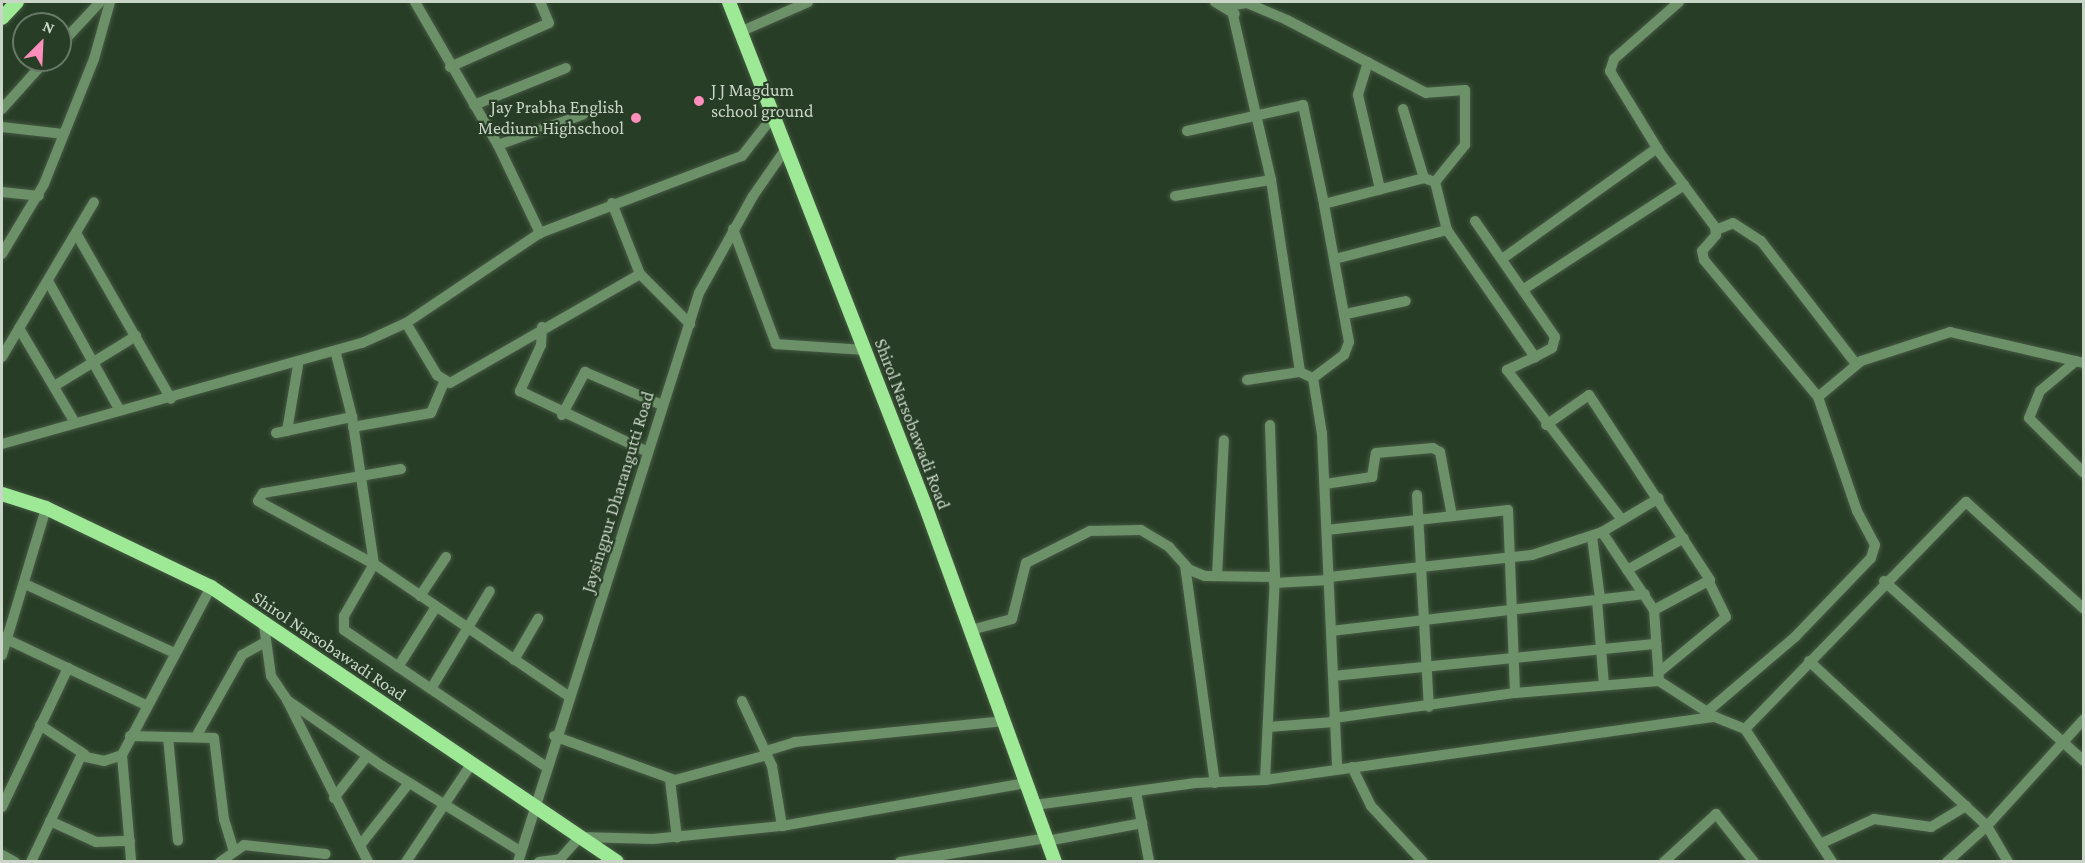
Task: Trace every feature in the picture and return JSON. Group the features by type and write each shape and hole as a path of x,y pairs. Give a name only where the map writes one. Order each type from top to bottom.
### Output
{"main road":[{"path":"2,18 17,2"},
{"name":"Shirol Narsobawadi Road","path":"729,2 787,147 971,630 1055,861"},
{"name":"Shirol Narsobawadi Road","path":"2,495 46,508 211,587 264,625 617,861"}],"street":[{"path":"72,32 100,2"},
{"path":"2,254 39,196 110,2"},
{"path":"415,2 450,67 498,145 540,233"},
{"path":"450,67 549,23 540,2"},
{"path":"742,31 808,2"},
{"path":"1215,2 1233,7 1247,3 1368,62 1425,93 1465,90 1465,145 1435,182"},
{"path":"1679,2 1610,65 1657,148 1716,230"},
{"path":"1233,7 1271,180 1300,372"},
{"path":"1368,62 1358,95 1380,189"},
{"path":"474,105 566,68"},
{"path":"2,110 35,72"},
{"path":"1188,131 1256,117 1299,105 1306,109 1346,314 1348,349 1313,378"},
{"path":"1403,109 1424,178"},
{"path":"498,145 584,114"},
{"path":"2,444 74,420 171,399 242,374 298,364 336,354 406,323 540,233 612,203 742,156 774,115"},
{"path":"2,127 63,134"},
{"name":"Jaysingpur Dharangutti Road","path":"519,856 538,808 545,766 554,736 690,324 733,229 787,147"},
{"path":"1502,259 1657,148"},
{"path":"1324,204 1424,178 1435,182"},
{"path":"1175,196 1271,180"},
{"path":"1435,182 1447,230 1535,357"},
{"path":"1524,289 1684,185"},
{"path":"2,192 39,196"},
{"path":"2,357 94,202"},
{"path":"612,203 640,274 690,324"},
{"path":"1475,221 1524,289 1556,340 1535,357 1507,370 1546,425 1622,520"},
{"path":"1035,805 1215,783 1265,780 1711,714 1795,637 1874,554 1818,397 1795,376 1704,260 1702,251 1716,230 1738,225 1761,241 1856,364"},
{"path":"733,229 776,344 864,350"},
{"path":"1335,259 1447,230"},
{"path":"76,233 171,399"},
{"path":"298,364 281,432 431,413 444,383 640,274"},
{"path":"48,281 94,361 118,409"},
{"path":"1346,314 1406,301"},
{"path":"406,323 444,383"},
{"path":"542,327 541,345 519,388 562,415 648,452"},
{"path":"20,328 56,385 74,420"},
{"path":"1818,397 1856,364 1950,332 2080,362"},
{"path":"56,385 136,336"},
{"path":"336,354 353,422 358,477 374,564 341,626 545,766"},
{"path":"2080,362 2040,391 2029,417 2084,473"},
{"path":"562,415 585,372 662,405"},
{"path":"1246,380 1300,372 1313,378"},
{"path":"1313,378 1327,530 1337,770"},
{"path":"1268,727 1429,707 1515,693 1604,686 1659,677 1726,617 1684,538 1588,395 1546,425"},
{"path":"1265,780 1275,580 1270,425"},
{"path":"1217,576 1224,440"},
{"path":"1324,484 1372,477 1376,453 1433,448 1440,452 1452,516"},
{"path":"401,469 263,493 258,501 374,564 568,696"},
{"path":"1417,495 1429,707"},
{"path":"971,630 1012,619 1019,606 1022,568 1077,534 1141,530 1185,565 1217,576 1275,580 1329,578 1510,557 1597,535 1659,498"},
{"path":"1746,729 1884,581 1966,502 2084,609"},
{"path":"2,655 5,638 25,584 46,508"},
{"path":"1327,530 1508,510 1515,693"},
{"path":"1597,535 1627,570 1654,610 1659,677 1711,714 1746,729 1832,861"},
{"path":"1597,535 1604,686"},
{"path":"1627,570 1684,538"},
{"path":"420,596 446,558"},
{"path":"1185,565 1215,783"},
{"path":"1884,581 2084,761"},
{"path":"25,584 174,653"},
{"path":"1654,610 1710,584"},
{"path":"131,860 122,755 146,705 211,587"},
{"path":"431,689 490,591"},
{"path":"1331,631 1645,594"},
{"path":"398,667 436,607"},
{"path":"514,660 538,619"},
{"path":"264,625 271,676 287,700 334,798 362,843 368,861"},
{"path":"5,638 146,705"},
{"path":"197,735 242,655 265,642"},
{"path":"1333,676 1601,647 1656,644"},
{"path":"1809,661 1987,826 2008,861"},
{"path":"2,807 68,668"},
{"path":"287,700 367,756 519,856"},
{"path":"742,701 766,753 782,826"},
{"path":"1947,861 1987,826 2084,718"},
{"path":"554,736 670,780 766,753 795,742 1005,721"},
{"path":"40,725 84,754 104,761 122,755"},
{"path":"130,736 197,735 216,741 224,819 233,848"},
{"path":"168,737 178,841"},
{"path":"30,861 84,754"},
{"path":"334,798 367,756"},
{"path":"406,861 446,806 472,764"},
{"path":"1352,767 1371,806 1423,861"},
{"path":"670,780 677,838"},
{"path":"362,843 409,783"},
{"path":"539,861 560,859 580,837 677,838 782,826 1027,783"},
{"path":"1136,792 1149,861"},
{"path":"1820,844 1874,819 1931,826 1966,806"},
{"path":"1664,861 1716,814 1754,861"},
{"path":"50,821 96,842 130,841"},
{"path":"900,861 1046,840 1142,823"},
{"path":"220,861 233,848 326,854"},
{"path":"2,855 15,861"}],"place":[{"name":"J J Magdum school ground","path":"699,101"},
{"name":"Jay Prabha English Medium Highschool","path":"636,118"}]}
